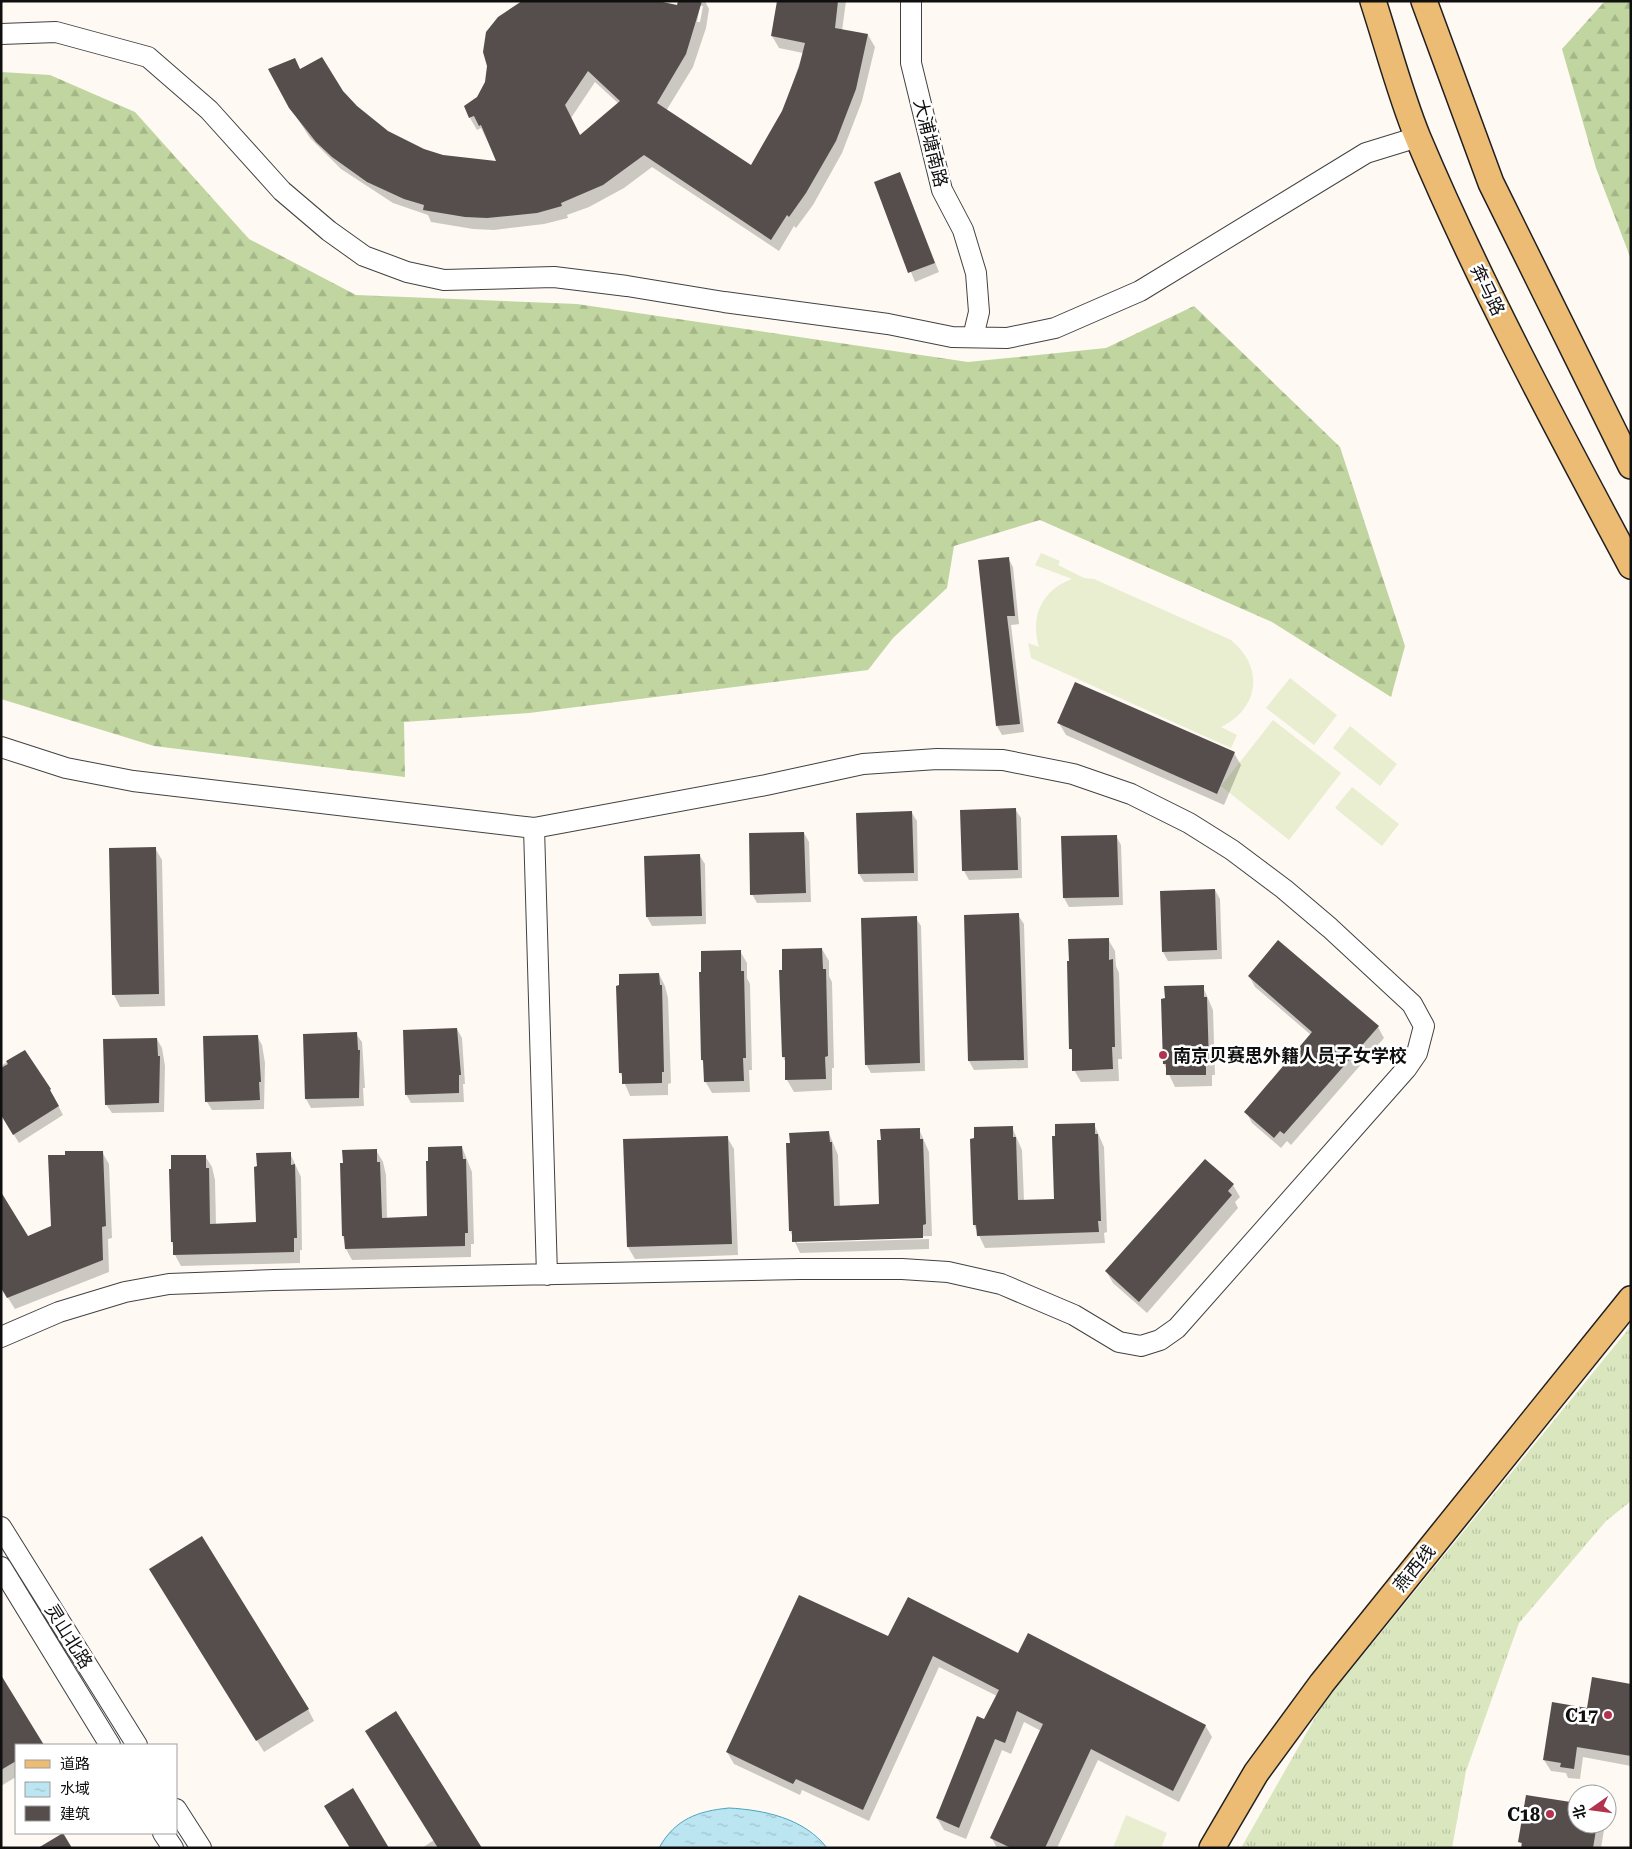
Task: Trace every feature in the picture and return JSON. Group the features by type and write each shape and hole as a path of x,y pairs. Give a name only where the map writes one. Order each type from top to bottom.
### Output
{"main road":[{"name":"奔马路","path":"1373,1 1418,137 1479,273 1540,396 1631,566"},
{"path":"1424,1 1491,183 1631,466"},
{"name":"燕西线","path":"1212,1848 1256,1773 1322,1683 1631,1299"}],"street":[{"name":"大浦塘南路","path":"911,1 911,63 913,72 942,190 963,230 976,273 979,312 972,337"},
{"path":"1,34 56,32 148,57 210,110 282,191 329,231 364,256 407,272 444,280 554,277 888,324 952,337 1007,338 1055,328 1140,291 1366,153 1418,137"},
{"path":"1,747 66,768 132,781 534,828 766,786 863,764 937,759 1003,760 1073,774 1131,794 1189,823 1232,850 1284,889 1330,928 1412,1004 1424,1026 1417,1053 1406,1069 1177,1328 1160,1340 1141,1346 1118,1342 1065,1311 1001,1284 948,1272 902,1269 800,1268 168,1284 125,1292 58,1312 1,1337"},
{"path":"534,828 547,1275"},
{"name":"灵山北路","path":"1,1527 136,1744"},
{"name":"灵山北路","path":"1,1567 109,1744"},
{"path":"178,1812 200,1848"},
{"path":"164,1834 173,1848"}],"green space":[{"path":"1605,1 1631,1 1631,259 1596,168 1562,49"},
{"path":"1,72 50,75 135,112 249,239 356,295 577,304 968,362 1106,348 1194,306 1340,447 1405,646 1391,697 1272,622 1040,520 954,546 947,588 893,638 868,670 529,713 404,722 405,777 154,746 1,699"},
{"path":"1041,553 1060,561 1058,565 1084,578 1094,579 1231,640 1242,651 1249,662 1253,674 1253,686 1250,698 1244,709 1234,719 1221,727 1237,735 1231,748 1031,658 1028,643 1039,647 1036,625 1041,606 1053,590 1072,579 1035,565"},
{"path":"1290,678 1337,715 1314,745 1266,708"},
{"path":"1273,720 1341,773 1289,840 1221,786"},
{"path":"1350,726 1397,764 1380,786 1333,748"},
{"path":"1352,787 1399,824 1382,846 1335,808"},
{"path":"1631,1326 1631,1501 1606,1521 1519,1623 1466,1771 1452,1848 1241,1848 1323,1704"},
{"path":"1126,1815 1167,1833 1161,1848 1113,1848"}],"water":[{"path":"729,1808 756,1811 783,1818 807,1829 827,1848 659,1848 672,1830 688,1818 707,1811"}],"building":[{"path":"522,1 658,1 677,5 678,1 702,1 686,54 657,103 751,165 782,111 799,67 805,43 771,36 777,1 838,1 835,28 868,34 856,89 836,141 806,193 789,217 787,215 771,240 644,155 603,185 561,203 562,206 537,213 487,218 465,217 423,210 424,205 404,199 367,182 332,157 316,142 289,108 268,69 295,58 300,69 322,57 343,91 357,106 388,131 424,149 443,155 496,161 481,125 479,126 474,116 469,118 464,106 477,97 485,82 487,66 483,52 486,32 498,17","holes":["588,71 620,101 580,135 565,105"]},
{"path":"900,172 935,263 908,273 874,182"},
{"path":"1009,557 1015,616 1007,616 1020,724 996,726 978,560"},
{"path":"1075,682 1235,752 1217,794 1057,723"},
{"path":"1016,808 1018,870 962,871 960,810"},
{"path":"912,811 914,873 858,874 856,813"},
{"path":"804,832 806,893 750,895 749,833"},
{"path":"1117,835 1119,897 1063,898 1061,836"},
{"path":"156,847 159,994 112,995 109,848"},
{"path":"700,854 702,916 646,917 644,856"},
{"path":"1215,889 1217,950 1162,952 1160,891"},
{"path":"1019,913 1024,1060 968,1061 964,915"},
{"path":"917,916 920,1063 865,1065 861,918"},
{"path":"1109,938 1109,960 1113,959 1115,1047 1112,1047 1113,1069 1072,1071 1072,1049 1069,1049 1068,939"},
{"path":"1278,940 1379,1026 1284,1134 1280,1131 1274,1138 1244,1112 1312,1032 1248,976"},
{"path":"822,948 823,969 826,969 828,1056 825,1057 826,1079 785,1080 785,1057 782,1057 779,970 782,970 782,949"},
{"path":"741,950 741,971 744,971 746,1058 743,1058 744,1081 704,1082 703,1060 701,1060 699,972 701,972 701,951"},
{"path":"659,973 660,985 662,985 664,1072 662,1072 662,1083 622,1084 622,1073 619,1073 616,986 619,985 619,974"},
{"path":"1204,985 1204,997 1207,997 1209,1064 1206,1064 1206,1075 1166,1075 1166,1064 1163,1064 1161,999 1165,998 1164,986"},
{"path":"457,1028 461,1075 459,1075 459,1093 405,1095 403,1030"},
{"path":"357,1032 358,1050 360,1050 359,1098 305,1099 303,1034"},
{"path":"258,1035 261,1082 259,1082 260,1100 205,1102 203,1036"},
{"path":"157,1038 158,1056 160,1056 159,1103 105,1105 103,1039"},
{"path":"25,1050 51,1089 59,1106 13,1135 1,1115 1,1068 8,1064 6,1061"},
{"path":"1095,1123 1095,1134 1098,1134 1101,1221 1098,1221 1099,1232 977,1236 976,1225 973,1225 970,1139 974,1138 974,1127 1013,1126 1013,1137 1016,1137 1018,1200 1054,1199 1052,1136 1055,1136 1055,1124"},
{"path":"920,1128 920,1139 923,1139 926,1224 923,1225 923,1238 792,1242 792,1231 789,1231 786,1143 790,1143 789,1133 829,1131 830,1142 832,1142 834,1206 879,1204 877,1140 881,1140 880,1129"},
{"path":"728,1136 732,1244 627,1247 623,1139"},
{"path":"462,1146 463,1159 466,1159 468,1233 465,1233 465,1246 345,1249 344,1236 342,1236 340,1163 343,1163 342,1150 377,1149 377,1162 380,1162 382,1218 427,1216 426,1161 428,1161 428,1147"},
{"path":"65,1151 103,1151 106,1226 102,1227 103,1260 7,1298 1,1288 1,1192 28,1236 51,1226 48,1155 65,1155"},
{"path":"291,1152 291,1165 295,1164 297,1238 294,1238 294,1252 173,1255 169,1169 171,1169 171,1155 206,1155 206,1168 209,1168 210,1224 256,1222 254,1167 257,1166 256,1153"},
{"path":"1205,1159 1234,1184 1228,1191 1232,1195 1139,1302 1105,1271"},
{"path":"202,1536 309,1709 256,1741 149,1569"},
{"path":"799,1595 888,1636 908,1597 1018,1653 1028,1633 1206,1725 1173,1791 1091,1749 1045,1848 1011,1848 990,1838 1043,1724 1017,1711 1005,1743 995,1739 959,1828 936,1818 977,1716 984,1719 999,1690 933,1656 863,1810 796,1779 793,1784 726,1752"},
{"path":"1,1675 43,1744 15,1744 15,1762 1,1770"},
{"name":"C17","path":"1592,1677 1631,1684 1631,1756 1577,1747 1574,1769 1560,1767 1561,1763 1543,1760 1552,1702 1587,1708"},
{"path":"396,1711 482,1848 438,1848 365,1731"},
{"path":"353,1788 389,1848 350,1848 324,1806"},
{"name":"C18","path":"1526,1795 1567,1801 1567,1834 1595,1834 1593,1848 1521,1848 1522,1843 1518,1842"},
{"path":"64,1834 72,1848 38,1848"}],"place":[{"name":"南京贝赛思外籍人员子女学校","path":"1163,1055"},
{"name":"C17","path":"1608,1715"},
{"name":"C18","path":"1550,1814"}]}
